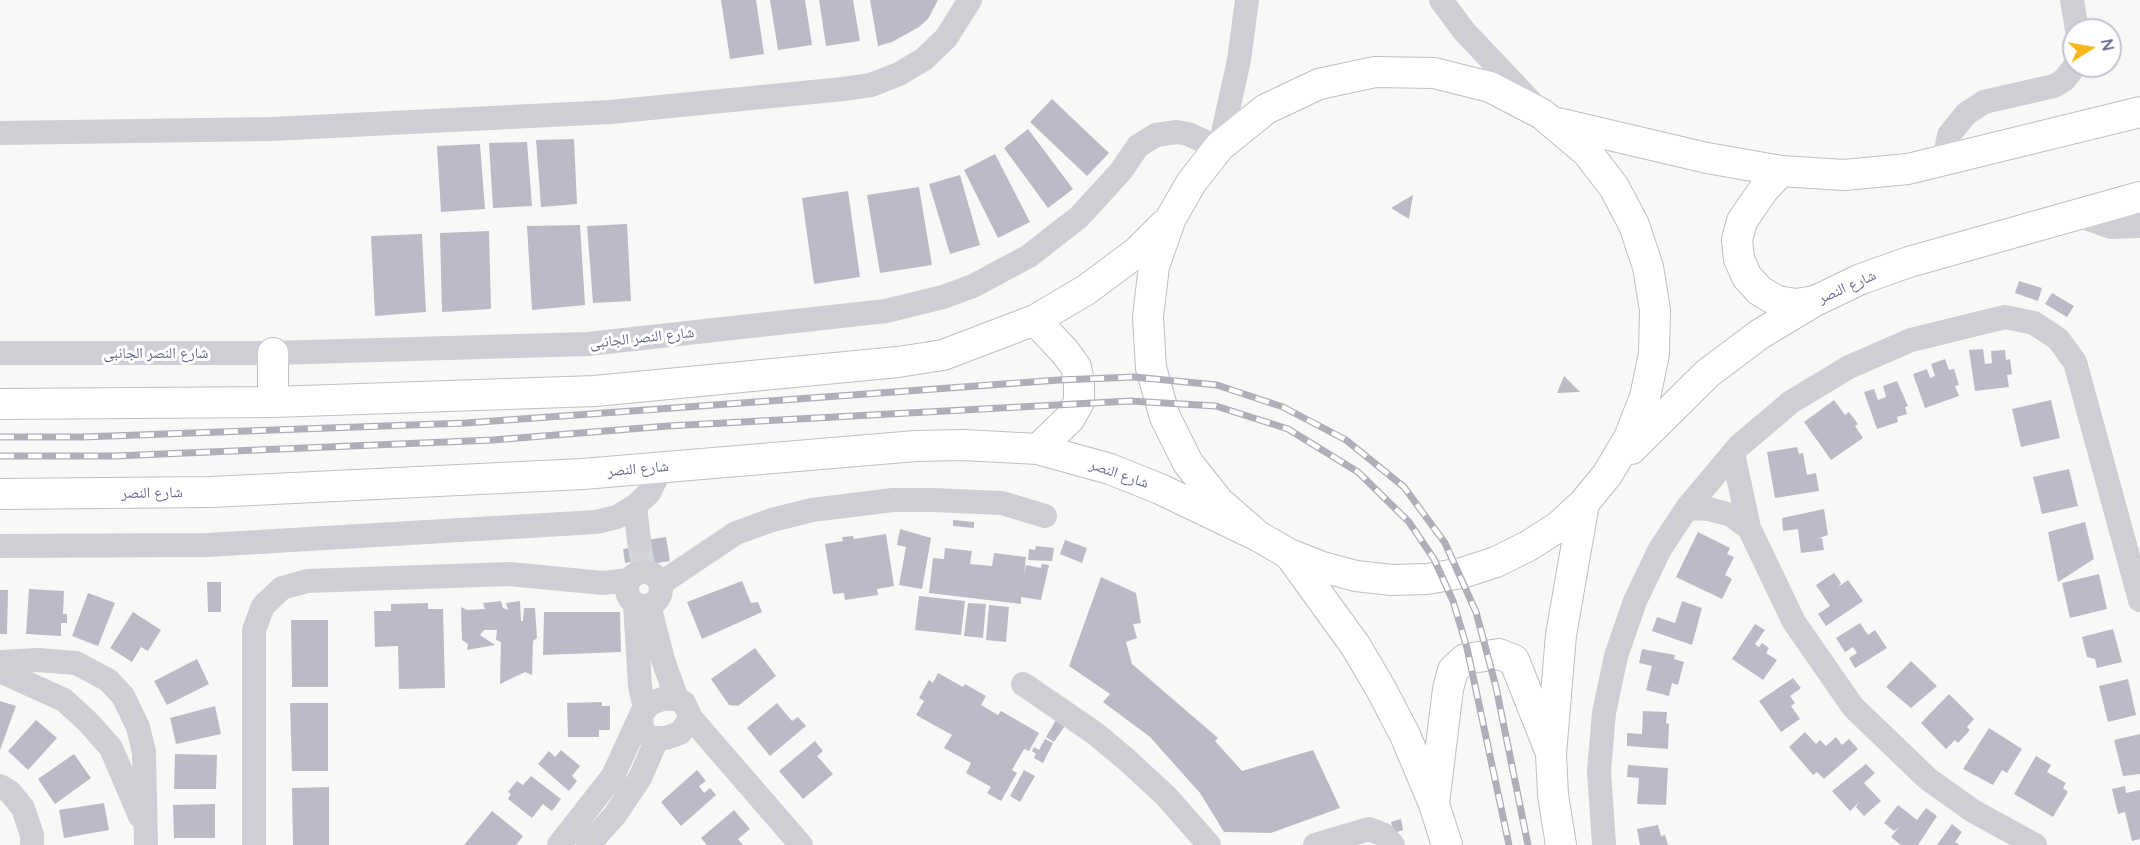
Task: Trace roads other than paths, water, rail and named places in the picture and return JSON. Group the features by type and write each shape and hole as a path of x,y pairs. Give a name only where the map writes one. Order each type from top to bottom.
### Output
{"main road":[{"path":"1549,118 1587,152 1614,187 1634,225 1650,278 1654,310 1654,354 1645,397 1629,438 1607,475 1584,503 1558,527 1528,546 1496,562 1439,577 1392,580 1356,576 1322,567 1289,554 1258,536 1219,502 1188,463 1162,407 1151,368 1148,317 1154,266 1171,218 1191,183 1218,148 1266,109 1319,84 1375,72 1434,73 1490,87 1549,118 1707,158 1781,171 1844,175 1908,170 2140,112"},
{"path":"1781,171 1764,189 1742,221 1737,240 1739,259 1746,277 1760,291 1777,301 1796,304 1815,301"},
{"name":"شارع النصر","path":"1607,475 1661,417 1708,373 1760,334 1815,301 1861,279 1909,262 2140,197"},
{"path":"0,404 273,402 595,391 898,362 943,355 1035,320 1086,290 1137,252 1171,218"},
{"path":"1035,320 1076,367 1079,382 1079,402 1070,418 1038,449"},
{"path":"273,353 273,402"},
{"name":"شارع النصر","path":"0,494 211,492 662,467 916,446 963,445 1038,449 1110,470 1160,489 1258,536"},
{"path":"1561,845 1553,795 1551,754 1561,635 1584,503"},
{"path":"1289,554 1355,645 1382,689 1405,735 1434,804 1447,845"},
{"path":"1434,804 1448,689 1453,670 1465,659 1499,654 1514,660 1551,754"}],"street":[{"path":"0,132 272,129 610,111 843,89 871,85 890,78 924,59 946,38 970,0"},
{"path":"1218,148 1239,60 1247,0"},
{"path":"1441,0 1464,31 1549,118"},
{"path":"2072,0 2075,18"},
{"path":"1944,161 1949,135 1966,114 1984,102 2054,86 2066,78"},
{"name":"شارع النصر الجانبى","path":"0,353 273,353 588,344 912,306 973,286 1029,256 1079,217 1114,178 1138,146 1146,140 1156,135 1177,132 1198,138 1218,148"},
{"path":"2077,215 2111,227 2140,226"},
{"path":"1604,845 1599,771 1604,713 1616,656 1635,601 1660,549 1687,508 1733,453 1791,402 1849,367 1911,340 2005,317 2034,323 2058,339 2075,362 2140,600"},
{"path":"1733,453 1749,528 1794,622 1853,707 1928,779 2022,843"},
{"path":"0,546 207,544 584,523 617,517 635,507 649,493 662,467"},
{"path":"254,845 254,630 263,606 277,592 294,583 509,574 641,587 736,533 772,520 812,510 883,501 932,500 1002,503 1045,516"},
{"path":"635,507 639,541"},
{"path":"1687,508 1709,508 1731,515 1749,528"},
{"path":"641,587 646,631 640,686 646,735 657,739 680,733 684,709"},
{"path":"646,631 684,709 801,845"},
{"path":"0,662 39,660 76,663 108,680 123,696 138,727 144,752 146,838"},
{"path":"0,671 64,700 111,748 146,838"},
{"path":"1023,684 1096,734 1128,761 1166,796 1209,845"},
{"path":"559,845 613,776 642,713 662,699 684,709"},
{"path":"588,845 615,815 640,778 657,739"},
{"path":"0,786 10,792 22,808 32,835 32,845"},
{"path":"1315,845 1369,830 1384,834 1393,845"}],"tunnel":[{"path":"639,541 643,566"}],"railway":[{"path":"0,437 82,437 466,423 1059,380 1134,377 1217,385 1283,407 1346,440 1404,487 1445,543 1476,612 1496,687 1528,845"},
{"path":"0,456 115,456 493,440 668,426 1130,401 1216,406 1288,429 1358,472 1409,522 1434,559 1453,601 1467,648 1509,845"}]}
